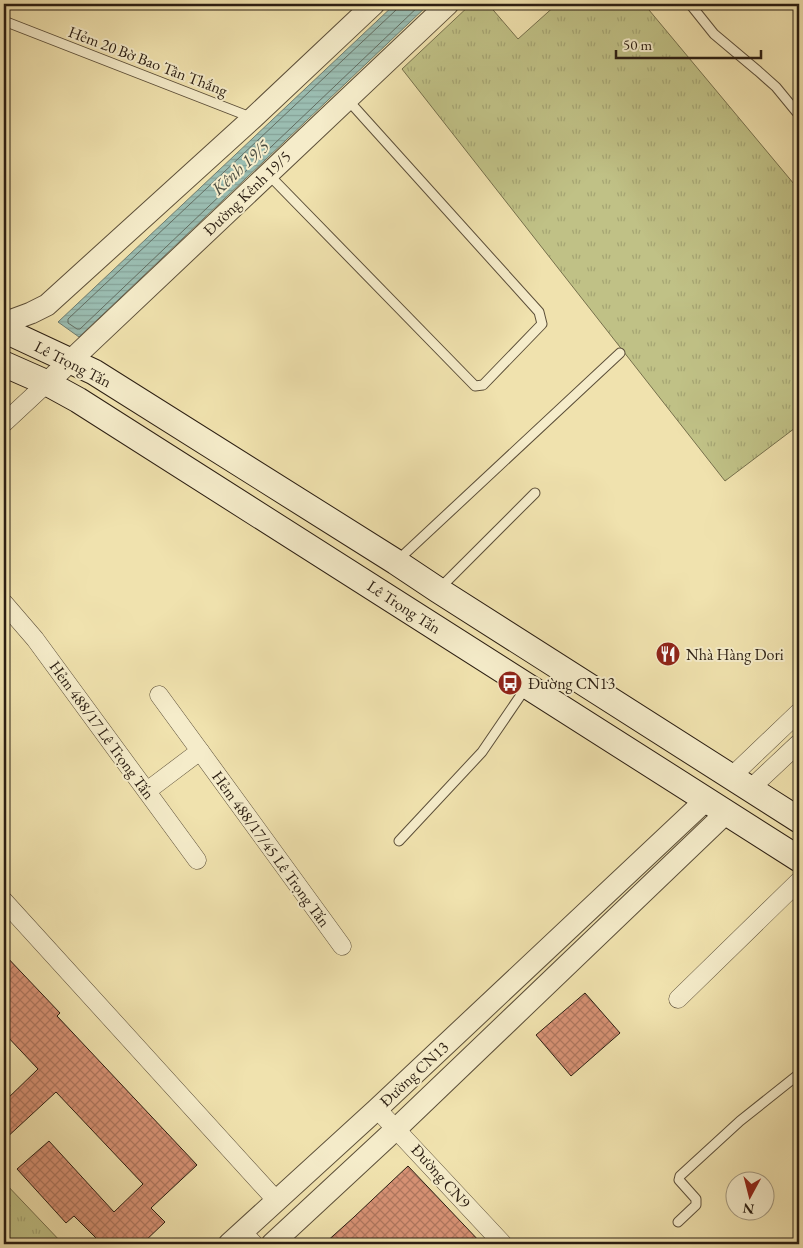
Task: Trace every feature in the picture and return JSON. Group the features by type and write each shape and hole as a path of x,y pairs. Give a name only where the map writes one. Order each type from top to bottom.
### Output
{"main road":[{"name":"Lê Trọng Tấn","path":"4,330 94,372 396,562 799,820"},
{"name":"Lê Trọng Tấn","path":"4,364 47,383 78,400 799,858"},
{"path":"717,806 741,783"}],"street":[{"name":"Đường Kênh 19/5","path":"47,383 448,4"},
{"path":"4,323 47,305 253,118 370,5"},
{"path":"4,423 47,383"},
{"name":"Hẻm 488/17 Lê Trọng Tấn","path":"4,603 35,639 197,860"},
{"name":"Hẻm 488/17/45 Lê Trọng Tấn","path":"159,695 342,946"},
{"path":"741,783 799,712"},
{"path":"741,783 799,743"},
{"path":"147,791 200,751"},
{"name":"Đường CN13","path":"242,1240 276,1200 443,1047 717,806"},
{"name":"Đường CN13","path":"272,1244 462,1065 717,806"},
{"path":"678,999 799,881"},
{"path":"4,901 276,1200"},
{"path":"443,1047 462,1065"},
{"name":"Đường CN9","path":"377,1109 503,1244"}],"lane":[{"path":"690,4 714,34 776,87 799,115"},
{"name":"Hẻm 20 Bờ Bao Tân Thắng","path":"4,21 253,118"},
{"path":"268,174 476,386 483,385 542,324 539,312 347,98"},
{"path":"396,562 620,354"},
{"path":"438,590 535,494"},
{"path":"399,841 482,752 527,686"},
{"path":"678,1222 696,1205 696,1199 679,1180 680,1176 740,1121 799,1074"}],"green space":[{"path":"471,4 488,4 518,39 557,4 644,4 799,190 799,425 725,481 402,69"},
{"path":"4,1182 63,1244 4,1244"}],"water":[{"name":"Kênh 19/5","path":"395,4 429,4 79,337 58,322"}],"building":[{"path":"4,954 60,1013 57,1016 197,1165 151,1208 165,1222 142,1244 102,1244 74,1216 66,1223 17,1169 49,1141 114,1212 143,1184 56,1092 4,1140 4,1102 38,1069 4,1033"},
{"path":"585,993 620,1033 571,1076 536,1035"},
{"path":"408,1166 482,1244 324,1244 354,1217"}],"place":[{"name":"Nhà Hàng Dori","path":"668,654"},
{"name":"Đường CN13","path":"510,683"}]}
